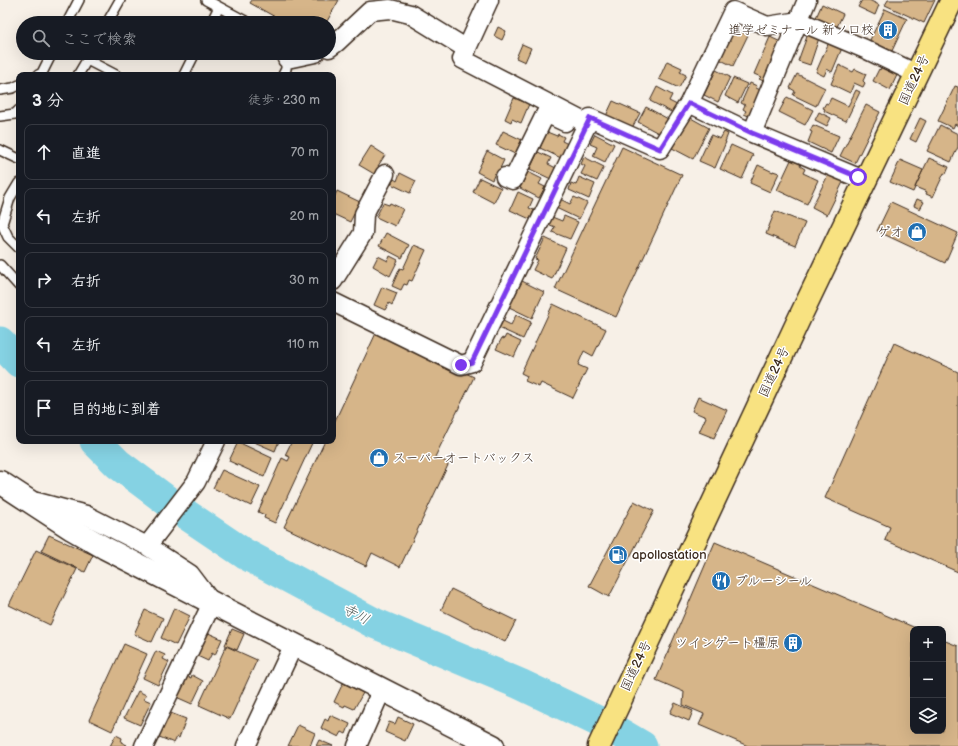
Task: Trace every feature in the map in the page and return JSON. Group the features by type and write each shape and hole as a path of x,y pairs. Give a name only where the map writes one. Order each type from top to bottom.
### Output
{"highway":[{"name":"国道24号","path":"599,746 799,319 952,0"}],"street":[{"path":"489,0 462,59 586,127"},
{"path":"752,133 808,0"},
{"path":"336,303 461,365 472,362 590,118 660,149 689,103 736,6 766,26 799,21 865,49 917,74"},
{"path":"336,43 370,11 413,7 467,49"},
{"path":"689,103 752,133 866,181"},
{"path":"505,177 513,180 546,113 586,127"},
{"path":"336,276 363,233 364,214 385,174"},
{"path":"147,546 196,482 215,444"},
{"path":"0,482 72,529 105,548 493,746"},
{"path":"28,500 86,515 147,546 190,574 212,603"},
{"path":"144,746 212,603"},
{"path":"246,746 294,644"},
{"path":"357,746 382,689"}],"lane":[{"path":"71,16 79,0"},
{"path":"111,16 120,0"},
{"path":"206,0 236,16"},
{"path":"214,16 219,7"},
{"path":"41,72 48,60"},
{"path":"80,72 87,60"},
{"path":"95,60 112,72"},
{"path":"186,72 192,60"},
{"path":"0,90 16,86"},
{"path":"0,116 16,113"},
{"path":"0,150 16,158"},
{"path":"16,188 10,198 2,224 8,237 16,245"},
{"path":"0,265 16,283"}],"building":[{"path":"252,0 339,0 330,16 273,16 250,3"},
{"path":"862,0 869,0 879,5 875,15 858,7"},
{"path":"888,0 935,0 924,23 885,5"},
{"path":"822,4 843,14 835,31 814,22"},
{"name":"進学ゼミナール 新ノ口校","path":"885,9 907,19 891,53 869,42"},
{"path":"498,27 506,31 502,40 494,36"},
{"path":"732,28 748,35 733,66 717,58"},
{"path":"809,31 820,35 810,65 798,61"},
{"path":"770,37 783,43 768,83 759,79 761,77 754,74"},
{"path":"829,42 842,48 832,72 827,69 824,76 816,72"},
{"path":"522,44 531,48 525,62 516,58"},
{"path":"667,61 682,68 680,72 686,75 679,88 659,79"},
{"path":"883,64 899,71 890,90 873,81"},
{"path":"839,65 853,72 855,69 866,74 863,81 865,83 863,87 854,83 850,93 831,84"},
{"path":"716,70 730,77 718,102 704,95"},
{"path":"797,74 825,88 816,106 793,95 795,91 790,88"},
{"path":"733,78 747,84 738,103 725,96"},
{"path":"750,83 757,86 756,88 765,92 753,118 744,114 746,111 743,109 745,105 741,103"},
{"path":"955,86 958,87 958,126 955,124 953,128 938,121"},
{"path":"657,87 672,95 669,101 677,105 673,113 650,101"},
{"path":"856,90 860,92 846,121 824,111 825,109 823,108 826,103 828,104 831,98 848,106"},
{"path":"787,97 813,110 805,125 779,112"},
{"path":"514,98 529,104 521,123 512,119 511,122 505,119"},
{"path":"613,101 640,113 632,128 606,116"},
{"path":"866,105 880,112 855,163 840,156"},
{"path":"646,107 670,120 662,135 638,122"},
{"path":"819,112 831,118 827,126 815,120"},
{"path":"689,117 709,128 693,159 672,148"},
{"path":"920,118 926,121 916,142 910,139"},
{"path":"813,125 839,136 831,153 808,142"},
{"path":"940,125 958,134 958,147 951,162 927,151"},
{"path":"503,131 522,140 515,154 496,145"},
{"path":"547,132 564,137 562,141 568,144 561,158 540,148"},
{"path":"724,132 728,134 726,142 715,168 699,161 711,135 720,139"},
{"path":"595,134 614,144 605,162 593,156 597,147 590,144"},
{"path":"731,145 753,155 742,179 720,169"},
{"path":"371,146 385,155 378,166 381,167 376,175 359,165"},
{"path":"622,147 682,175 616,317 555,289"},
{"path":"487,151 504,160 497,175 495,173 492,180 477,172"},
{"path":"538,152 551,158 548,164 558,169 553,180 530,169"},
{"path":"584,157 604,167 597,181 581,174 585,166 581,164"},
{"path":"929,158 949,167 946,174 944,173 933,197 926,194 927,192 915,187"},
{"path":"791,160 801,164 800,166 805,169 803,173 818,180 807,204 777,190"},
{"path":"900,160 923,170 913,192 890,182"},
{"path":"758,165 773,172 779,173 770,192 750,183"},
{"path":"528,172 542,179 539,184 545,187 539,198 520,188"},
{"path":"400,173 416,181 410,193 391,184 394,179 397,181"},
{"path":"829,173 844,180 827,215 812,207"},
{"path":"579,177 595,184 589,199 569,190 571,183 576,185"},
{"path":"480,178 501,188 494,203 473,192"},
{"path":"337,191 360,202 350,222 336,215"},
{"path":"518,192 533,199 529,208 534,210 530,219 510,210"},
{"path":"574,197 587,203 579,219 556,208 560,199 570,204"},
{"path":"917,199 924,202 920,209 914,206"},
{"path":"891,202 958,233 945,263 877,231"},
{"path":"383,203 389,205 390,203 403,209 395,226 376,217"},
{"path":"775,211 805,223 795,246 766,234"},
{"path":"564,216 578,222 570,239 552,232 555,227 548,224 552,217 562,221"},
{"path":"386,233 409,245 402,258 379,246"},
{"path":"545,238 566,248 552,279 533,270 538,260 535,259"},
{"path":"414,245 426,250 412,281 409,280 407,285 404,284 401,290 392,286 400,268 403,269"},
{"path":"378,256 388,261 390,256 398,260 390,276 373,266"},
{"path":"522,281 544,292 532,318 509,307"},
{"path":"382,287 397,293 392,305 389,303 385,310 374,305"},
{"path":"553,304 606,329 593,356 584,351 578,365 587,369 573,398 541,383 539,387 525,381 527,376 521,373"},
{"path":"516,315 531,322 523,339 499,328 503,321 511,325"},
{"path":"377,331 474,377 435,457 449,463 400,567 372,553 366,566 284,527 324,444 336,444 336,419"},
{"path":"506,335 521,342 514,357 496,349 502,338 504,339"},
{"path":"894,343 958,372 958,572 885,540 890,527 825,498"},
{"path":"698,397 727,410 714,438 699,432 706,417 692,411"},
{"path":"237,444 242,444 272,458 264,477 229,461"},
{"path":"259,444 278,444 275,451"},
{"path":"290,444 312,444 275,523 264,518 265,515 258,512 282,458 288,461 290,457 285,455"},
{"path":"222,470 260,487 251,506 213,488"},
{"path":"634,501 654,511 609,597 589,586"},
{"path":"49,535 93,555 85,572 41,551"},
{"name":"ツインゲート橿原","path":"715,542 911,626 910,734 946,734 946,641 958,646 958,746 748,746 699,725 704,714 683,705 684,692 656,680"},
{"path":"36,550 77,569 50,625 9,605"},
{"path":"451,589 516,621 505,642 441,610"},
{"path":"174,608 190,616 176,645 161,638"},
{"path":"145,610 163,618 152,642 134,634"},
{"path":"232,629 244,634 237,650 225,645"},
{"path":"206,632 222,639 215,655 212,653 208,661 195,655"},
{"path":"124,644 147,654 112,731 89,720"},
{"path":"226,646 257,660 230,719 199,705"},
{"path":"156,651 165,655 163,659 169,662 158,685 143,678"},
{"path":"184,675 191,678 192,675 203,681 192,704 174,696"},
{"path":"343,683 363,693 354,709 345,705 344,707 334,702"},
{"path":"138,691 146,695 144,699 151,702 140,725 124,718"},
{"path":"675,703 693,711 689,721 670,713"},
{"path":"168,712 186,719 179,738 177,737 174,743 157,736"},
{"path":"330,715 350,724 346,734 342,732 339,737 321,728 325,719 328,721"},
{"path":"398,717 413,724 405,741 385,732 389,722 395,724"},
{"path":"298,725 315,733 310,746 288,746"},
{"path":"116,735 122,738 121,742 127,745 126,746 110,746"},
{"path":"319,740 333,746 316,746"}],"waterway":[{"name":"寺川","path":"0,342 16,359"},
{"name":"寺川","path":"98,444 118,464 178,509 245,554 374,623 520,684 608,726 642,746"}],"place":[{"name":"進学ゼミナール 新ノ口校","path":"888,30"},
{"name":"ゲオ","path":"917,232"},
{"name":"スーパーオートバックス","path":"379,458"},
{"name":"apollostation","path":"618,555"},
{"name":"ブルーシール","path":"721,581"},
{"name":"ツインゲート橿原","path":"793,643"}],"route":[{"path":"461,365 472,362 590,118 660,149 689,103 752,133 858,177"}]}
